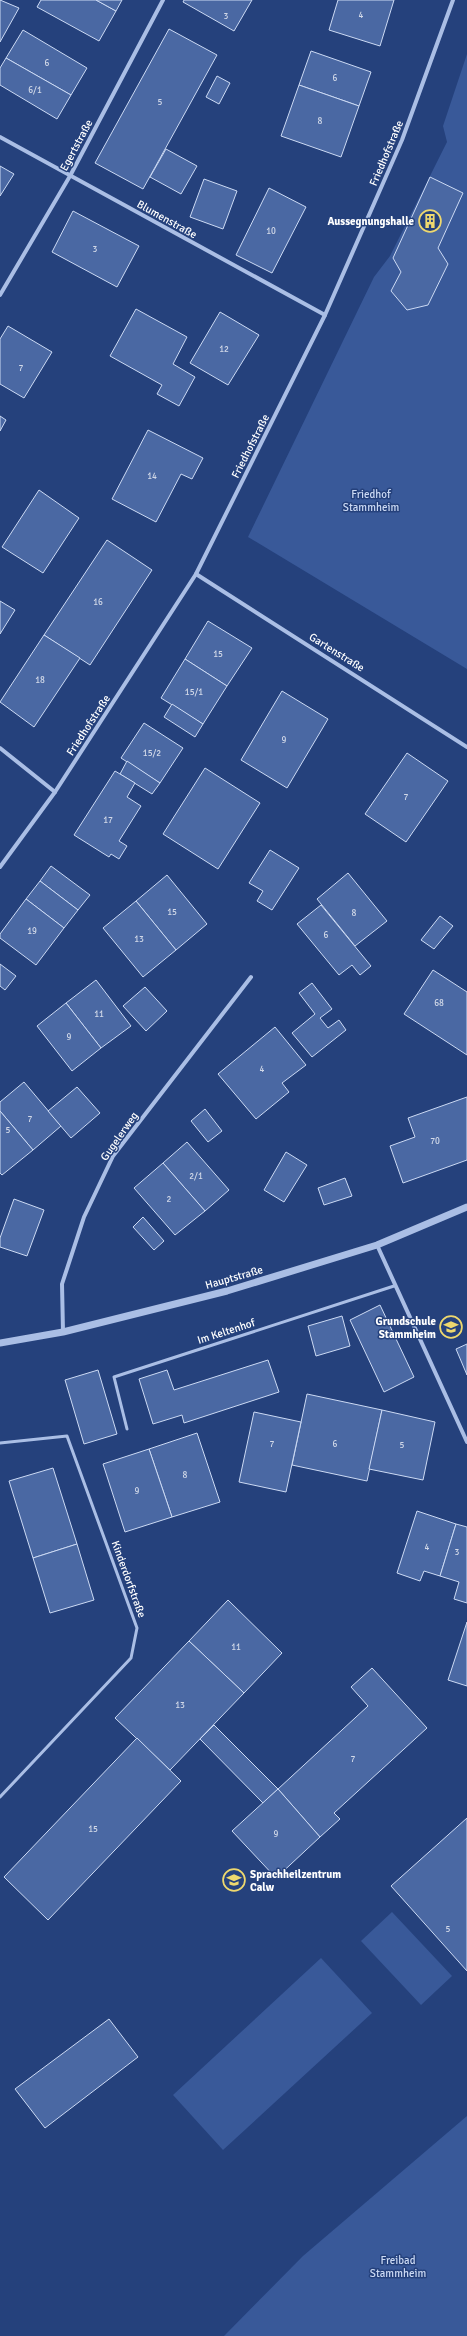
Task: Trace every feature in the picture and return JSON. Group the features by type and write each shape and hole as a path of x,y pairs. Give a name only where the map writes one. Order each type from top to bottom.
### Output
{"street":[{"name":"Egertstraße","path":"0,295 70,176 163,0"},
{"name":"Friedhofstraße","path":"0,867 55,792 196,574 326,315 402,140 453,0"},
{"name":"Blumenstraße","path":"0,137 326,315"},
{"name":"Gartenstraße","path":"196,574 467,747"},
{"path":"0,748 55,792"},
{"name":"Gugelerweg","path":"62,1332 62,1284 84,1217 113,1156 251,977"},
{"name":"Hauptstraße","path":"0,1343 62,1332 227,1291 377,1245 467,1207"},
{"path":"377,1245 394,1286 467,1442"}],"lane":[{"name":"Im Keltenhof","path":"127,1429 114,1377 394,1286"},
{"name":"Kinderdorfstraße","path":"0,1443 67,1436 136,1628 131,1658 0,1797"}],"green space":[{"name":"Friedhof Stammheim","path":"467,54 467,669 248,537 374,277 390,256 447,142 443,126"},
{"path":"392,1912 452,1976 421,2005 361,1941"},
{"path":"321,1958 372,2013 223,2150 173,2095"},
{"name":"Freibad Stammheim","path":"467,2116 467,2336 224,2336 303,2256"}],"building":[{"path":"0,0 19,8 0,42"},
{"path":"41,0 96,0 116,11 99,41 37,7"},
{"path":"96,0 122,0 116,11"},
{"path":"184,0 252,0 234,31 183,2"},
{"path":"338,0 394,0 380,46 329,30"},
{"path":"169,29 217,55 143,189 95,163"},
{"path":"23,30 87,68 71,95 6,58"},
{"path":"311,51 371,72 359,106 299,85"},
{"path":"6,58 71,95 57,119 0,85 0,68"},
{"path":"217,76 230,83 219,104 206,97"},
{"path":"299,85 359,106 341,157 281,136"},
{"path":"166,149 197,166 181,194 150,177"},
{"path":"0,166 14,174 0,196"},
{"name":"Aussegnungshalle","path":"430,177 463,193 438,248 448,264 428,305 407,310 391,291 401,272 393,258"},
{"path":"204,179 237,191 223,229 190,217"},
{"path":"269,188 306,207 272,273 236,255"},
{"path":"73,211 139,246 117,287 52,252"},
{"path":"136,309 187,337 173,364 195,377 179,406 157,394 162,385 110,356"},
{"path":"220,312 259,335 228,385 190,363"},
{"path":"8,326 52,352 24,398 0,384 0,339"},
{"path":"0,416 6,420 0,431"},
{"path":"148,430 203,458 192,479 181,474 156,522 112,499"},
{"path":"39,490 79,518 43,573 2,547"},
{"path":"107,540 152,570 90,665 44,635"},
{"path":"0,601 15,610 0,634"},
{"path":"208,621 252,648 227,686 185,659"},
{"path":"44,635 80,658 34,727 0,702"},
{"path":"185,659 227,686 203,724 161,698"},
{"path":"282,691 328,719 287,788 241,760"},
{"path":"172,704 203,724 195,737 164,717"},
{"path":"144,723 183,748 160,783 121,758"},
{"path":"407,753 448,781 406,842 365,814"},
{"path":"127,761 160,783 152,794 120,774"},
{"path":"205,768 260,803 218,869 163,834"},
{"path":"115,771 135,783 127,797 141,806 119,841 127,846 119,859 111,854 109,857 74,835"},
{"path":"270,850 299,868 272,910 257,901 263,891 249,883"},
{"path":"51,866 90,895 78,910 40,881"},
{"path":"348,873 387,921 355,946 317,899"},
{"path":"167,875 207,924 176,950 136,901"},
{"path":"40,881 78,910 64,928 26,899"},
{"path":"26,899 64,928 36,965 0,938 0,934"},
{"path":"136,901 176,950 143,977 103,928"},
{"path":"321,905 371,966 360,975 352,965 339,975 297,924"},
{"path":"440,916 453,926 434,949 421,940"},
{"path":"0,964 16,976 5,990 0,986"},
{"path":"433,970 467,992 467,1055 404,1014"},
{"path":"96,980 131,1026 101,1048 66,1003"},
{"path":"312,983 332,1009 320,1018 328,1028 339,1020 346,1030 312,1057 292,1033 315,1014 299,993"},
{"path":"145,987 167,1011 146,1031 123,1006"},
{"path":"66,1003 101,1048 72,1071 37,1026"},
{"path":"275,1027 306,1065 282,1083 289,1092 256,1119 218,1074"},
{"path":"24,1082 61,1126 33,1150 0,1111 0,1102"},
{"path":"77,1087 100,1113 71,1138 48,1111"},
{"path":"467,1097 467,1160 403,1183 390,1146 415,1137 408,1118"},
{"path":"205,1109 222,1131 208,1142 191,1121"},
{"path":"0,1111 33,1150 2,1175 0,1173"},
{"path":"187,1142 229,1190 205,1211 163,1163"},
{"path":"286,1152 307,1165 284,1202 264,1190"},
{"path":"163,1163 205,1211 175,1235 134,1188"},
{"path":"345,1178 352,1196 324,1205 318,1188"},
{"path":"14,1199 44,1210 27,1256 0,1247 0,1238"},
{"path":"143,1217 164,1241 154,1250 133,1227"},
{"path":"380,1305 414,1377 384,1392 350,1320"},
{"path":"342,1316 350,1346 316,1356 308,1326"},
{"name":"Grundschule Stammheim","path":"467,1344 467,1375 456,1349"},
{"path":"268,1360 279,1392 184,1423 182,1415 153,1424 139,1379 167,1370 174,1390"},
{"path":"98,1370 117,1434 84,1444 65,1380"},
{"path":"307,1394 382,1410 367,1481 292,1465"},
{"path":"382,1410 435,1422 423,1480 369,1469"},
{"path":"254,1412 301,1422 286,1492 239,1482"},
{"path":"197,1433 220,1502 172,1517 149,1449"},
{"path":"149,1449 172,1517 125,1532 103,1464"},
{"path":"53,1468 77,1544 33,1558 9,1481"},
{"path":"417,1511 456,1524 440,1576 424,1571 420,1581 397,1573"},
{"path":"456,1524 467,1527 467,1603 454,1599 459,1582 440,1576"},
{"path":"77,1544 94,1600 50,1613 33,1558"},
{"path":"228,1600 282,1653 244,1693 189,1641"},
{"path":"467,1622 467,1686 448,1680"},
{"path":"189,1641 244,1693 170,1770 115,1718"},
{"path":"372,1668 427,1728 334,1813 340,1819 320,1837 278,1789 368,1706 351,1687"},
{"path":"214,1725 278,1789 263,1803 200,1739"},
{"path":"137,1738 181,1781 48,1920 4,1877"},
{"path":"278,1789 320,1837 276,1878 232,1831"},
{"path":"467,1818 467,1971 391,1886"},
{"path":"109,2019 138,2057 45,2128 15,2089"}],"place":[{"name":"Aussegnungshalle","path":"430,221"},
{"name":"Grundschule Stammheim","path":"451,1327"},
{"name":"Sprachheilzentrum Calw","path":"234,1880"}]}
